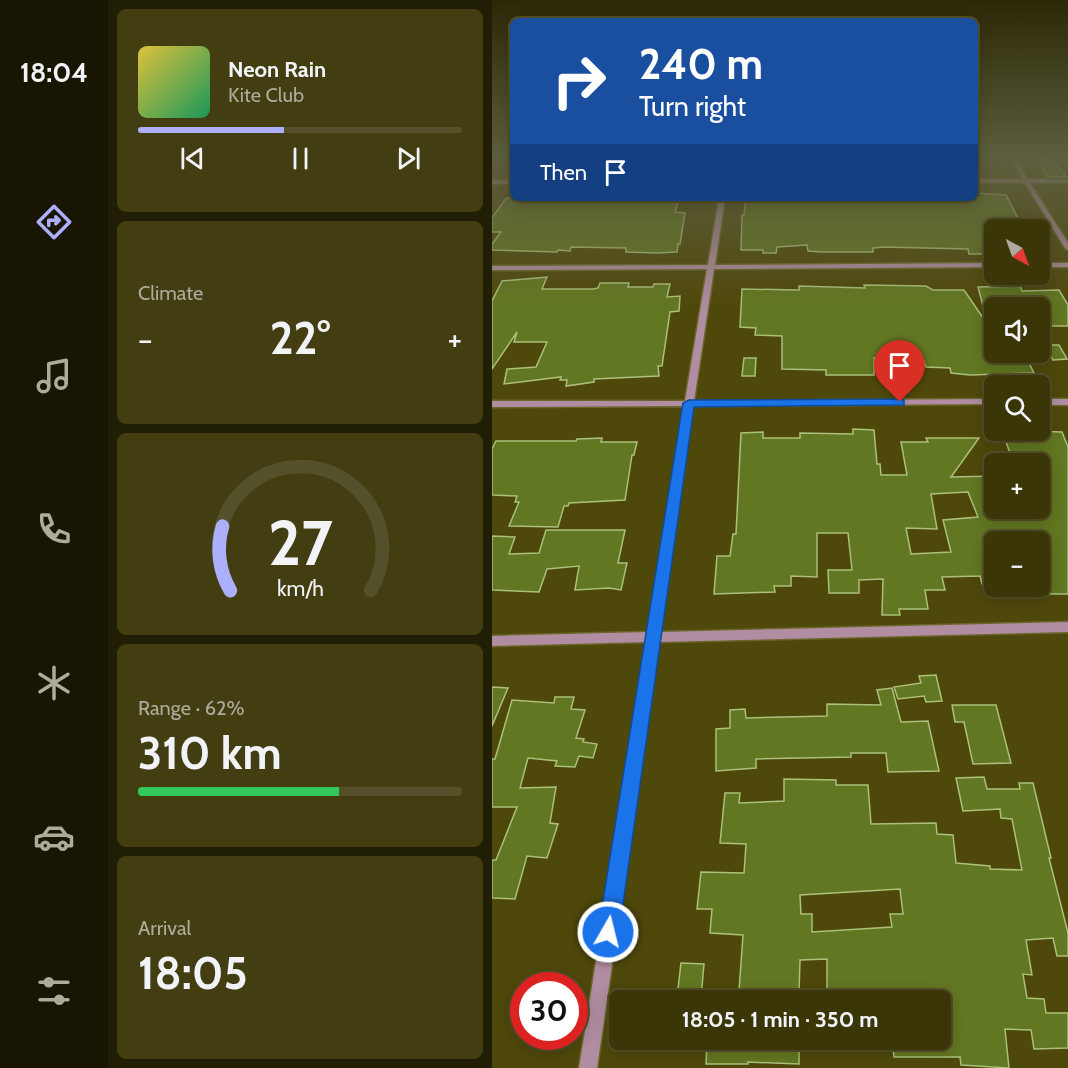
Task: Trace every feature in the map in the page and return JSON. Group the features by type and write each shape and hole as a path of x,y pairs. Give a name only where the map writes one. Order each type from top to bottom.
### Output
{"street":[{"path":"588,1068 720,209"},
{"path":"1043,209 1068,248"},
{"path":"492,268 984,265"},
{"path":"1050,265 1068,265"},
{"path":"492,404 984,402"},
{"path":"1050,402 1068,402"},
{"path":"492,641 653,639 1068,627"}],"building":[{"path":"498,209 676,209 675,212 685,213 677,252 657,253 626,252 626,248 571,247 570,251 558,250 557,252 492,250 492,244 501,232 492,232 492,218"},
{"path":"745,209 1013,209 1018,219 984,219 984,254 969,254 968,249 884,247 873,248 873,252 821,252 808,251 807,245 777,247 776,253 763,253 763,250 741,250 742,215 744,215"},
{"path":"547,277 542,289 593,289 598,288 600,283 629,283 628,287 670,284 667,297 680,296 679,311 670,312 662,366 658,366 659,376 594,379 594,382 566,386 567,380 560,380 561,377 504,384 507,369 536,367 547,342 514,342 517,332 492,369 492,301 502,281"},
{"path":"864,285 926,286 933,290 964,290 984,319 984,363 1029,363 1034,373 970,375 951,373 950,368 926,367 921,354 895,354 898,370 886,370 883,357 874,358 874,375 826,375 826,370 782,369 782,336 755,335 756,328 740,327 742,289 799,290 799,286 865,288"},
{"path":"1020,286 1022,291 1059,290 1068,305 1068,326 1050,326 1050,297 984,297 984,310 978,287"},
{"path":"1050,345 1059,345 1067,359 1053,360 1050,354"},
{"path":"744,358 756,358 755,376 742,376"},
{"path":"853,429 874,430 877,464 880,464 881,475 907,475 901,442 928,442 926,438 979,438 951,477 984,476 984,519 1050,519 1050,453 1010,453 1006,441 1050,441 1050,432 1062,432 1068,447 1068,594 1050,594 1050,531 984,531 984,584 982,584 980,576 942,577 945,590 925,590 928,609 899,609 900,615 882,615 883,579 859,580 859,593 829,593 828,570 852,570 848,533 817,533 817,577 791,576 791,586 774,586 775,592 714,594 717,556 730,556 733,534 736,534 741,433 763,432 763,438 800,438 800,433 853,434","holes":["968,492 978,517 943,520 951,552 911,554 906,528 937,529 931,494"]},
{"path":"602,438 601,442 637,442 634,455 632,455 625,500 569,503 568,506 564,506 558,527 509,526 519,502 515,502 517,496 492,495 492,449 496,441 576,441 577,439"},
{"path":"546,530 625,530 618,563 627,563 621,590 609,588 575,590 579,566 547,569 539,592 492,590 492,536 515,537 509,554 539,553"},
{"path":"936,675 942,701 926,702 924,696 898,699 894,687 921,683 919,676"},
{"path":"492,687 508,688 492,726"},
{"path":"892,688 901,722 928,721 939,771 888,772 886,753 851,753 851,757 756,759 756,768 716,771 716,729 730,728 730,710 745,709 746,718 827,716 827,704 881,705 877,690"},
{"path":"555,697 574,697 571,709 585,710 576,738 584,739 583,742 597,744 593,758 579,756 575,767 555,766 557,761 528,758 520,788 556,787 550,823 558,824 547,858 527,856 515,899 492,898 492,860 496,860 517,807 492,807 492,759 495,759 512,700 554,703"},
{"path":"952,705 996,705 1011,763 973,764 964,722 955,722"},
{"path":"984,777 987,789 1020,789 1019,783 1033,783 1068,933 1068,956 1057,956 1053,938 1026,940 1032,975 1023,974 1027,998 1044,999 1046,1013 1068,1013 1068,1048 1034,1049 1031,1030 1005,1029 1009,1068 961,1065 960,1057 894,1057 893,1050 951,1050 951,990 827,990 827,959 800,960 799,990 739,990 743,935 710,933 712,909 697,909 701,872 744,873 746,844 720,843 725,793 740,793 739,803 784,801 784,779 836,780 836,785 868,785 871,824 936,823 937,834 953,835 956,863 990,866 990,869 1022,870 1012,819 1001,818 1000,809 963,811 956,778","holes":["900,889 903,914 890,914 892,927 812,932 812,914 801,914 800,895"]},
{"path":"681,963 704,964 702,990 678,990"},
{"path":"707,1050 799,1050 799,1064 748,1062 748,1064 706,1064"}],"route":[{"path":"608,932 689,403 900,402"}]}
